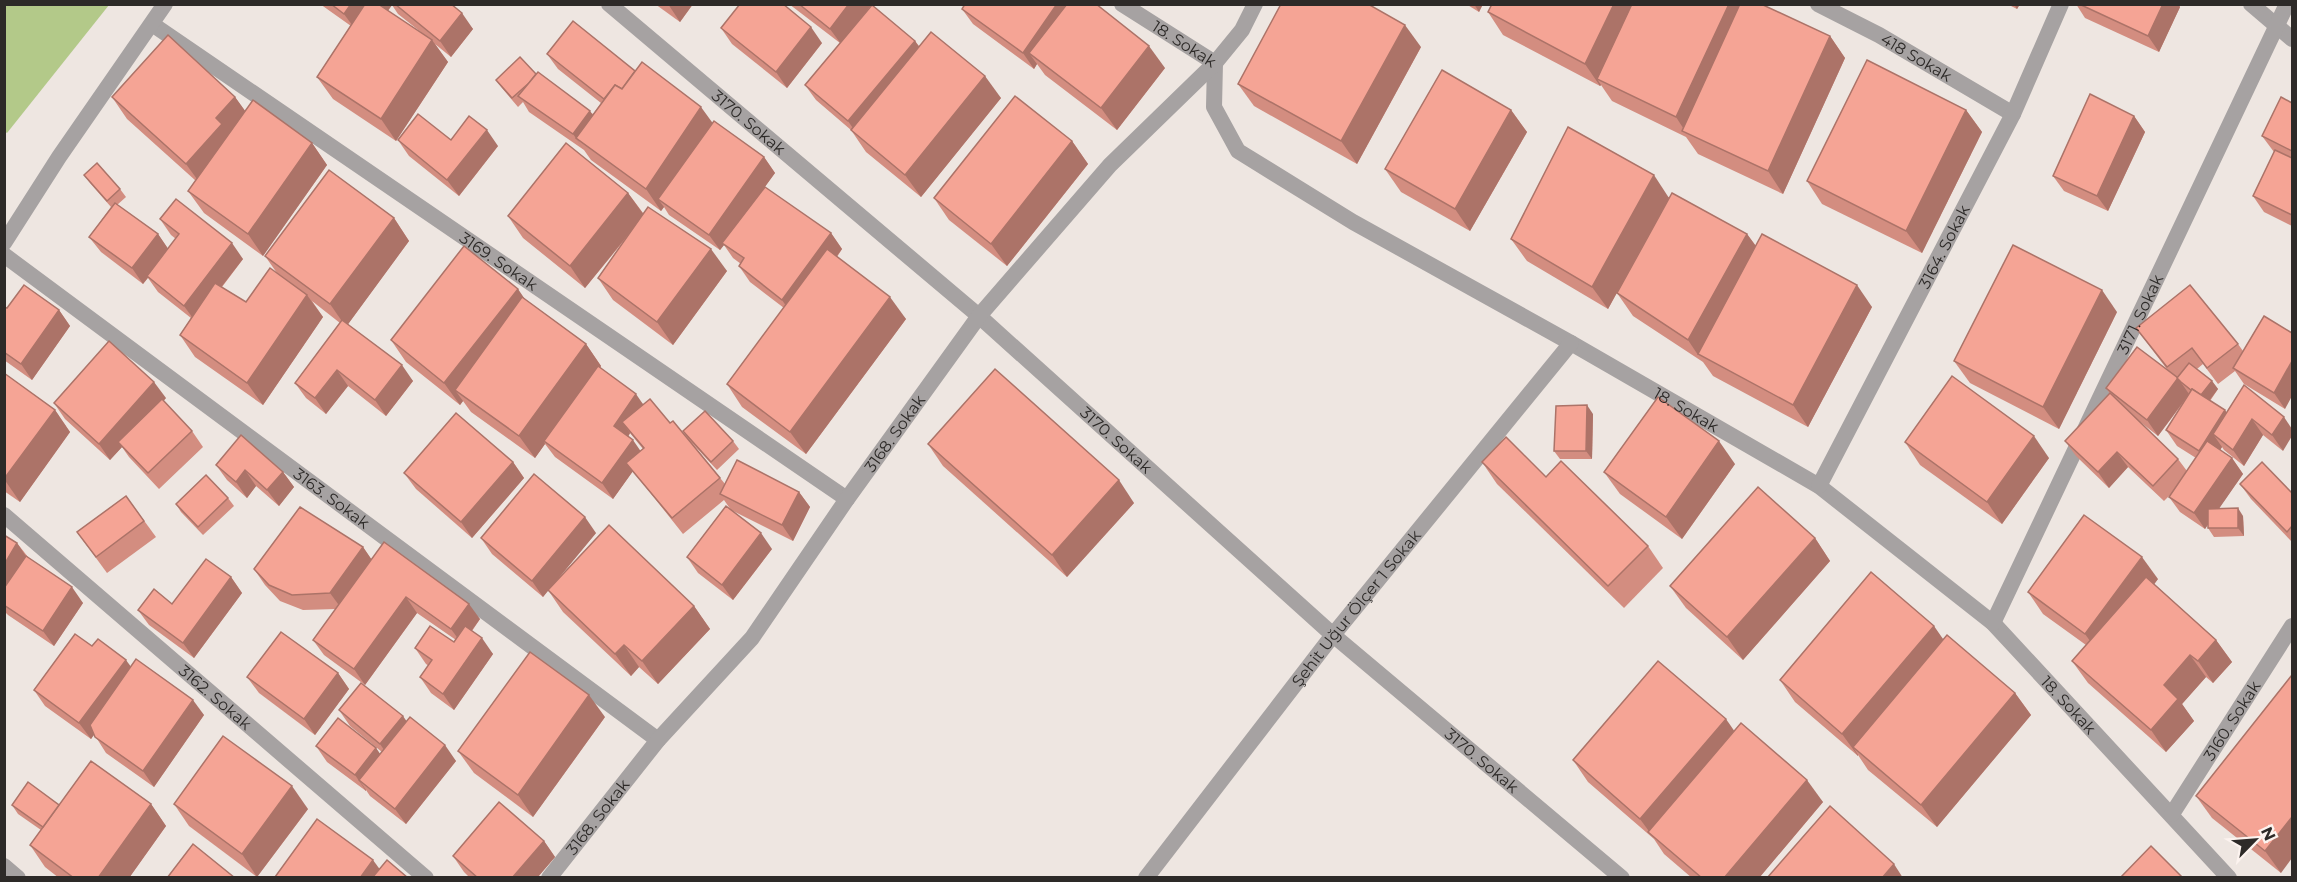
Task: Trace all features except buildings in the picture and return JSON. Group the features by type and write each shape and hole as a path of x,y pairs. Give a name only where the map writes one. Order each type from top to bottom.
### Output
{"street":[{"path":"4,243 59,157 165,4"},
{"name":"3170. Sokak","path":"609,4 979,316 1333,634 1622,878"},
{"name":"18. Sokak","path":"1122,4 1215,63 1214,107 1238,151 1353,222 1819,486 1993,623 2229,878"},
{"name":"3168. Sokak","path":"549,878 658,740 752,638 847,500 979,316 1110,165 1215,63 1242,30 1256,4"},
{"name":"418 Sokak","path":"1818,4 1879,35 2013,114"},
{"name":"3164. Sokak","path":"1819,486 2013,114 2061,4"},
{"path":"2251,4 2292,39"},
{"name":"3171. Sokak","path":"1993,623 2288,4"},
{"name":"3169. Sokak","path":"152,24 847,500"},
{"name":"3163. Sokak","path":"4,255 658,740"},
{"name":"Şehit Uğur Ölçer 1 Sokak","path":"1146,878 1333,634 1571,344"},
{"name":"3162. Sokak","path":"4,515 426,878"},
{"name":"3160. Sokak","path":"2172,814 2292,626"},
{"path":"4,866 18,878"}],"green space":[{"path":"4,5 109,5 7,133 4,131"}]}
